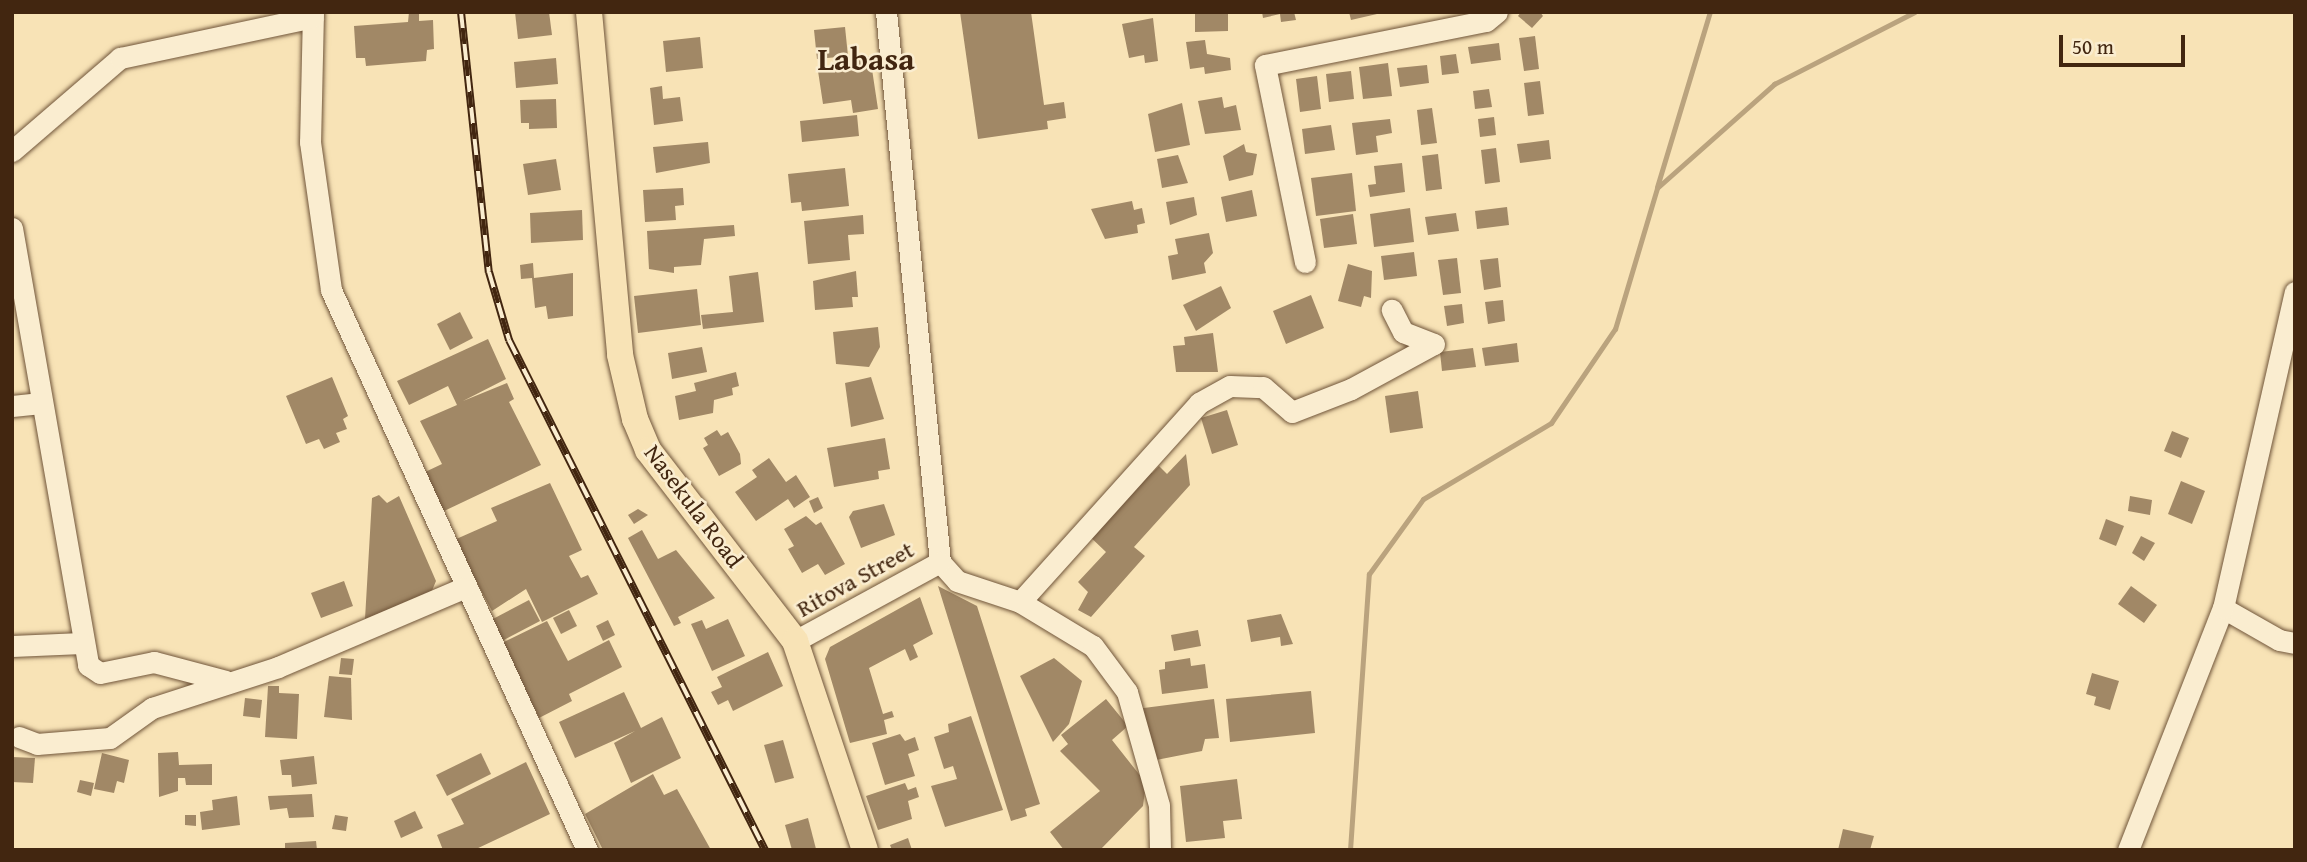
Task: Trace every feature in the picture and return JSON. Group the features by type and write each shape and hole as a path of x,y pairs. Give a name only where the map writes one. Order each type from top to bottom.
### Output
{"main road":[{"name":"Nasekula Road","path":"589,12 620,355 635,418 648,450 795,642 865,850"}],"street":[{"path":"886,12 940,562 957,581 1020,602 1093,646 1127,692 1159,805 1160,850"},
{"path":"1305,262 1265,65 1433,34 1486,21 1497,12"},
{"path":"12,151 120,58 313,15 310,142 331,290 463,589 587,850"},
{"path":"12,228 82,643 88,665 100,673 154,662 226,681"},
{"path":"2128,850 2223,608 2294,300"},
{"path":"1020,602 1199,403 1230,386 1263,387 1292,412 1351,389 1434,344 1403,332 1392,310"},
{"path":"12,406 41,403"},
{"name":"Ritova Street","path":"795,642 940,562"},
{"path":"19,737 37,744 110,738 152,708 226,681 278,667 463,589"},
{"path":"2223,608 2279,640 2295,643"},
{"path":"12,646 82,643"}],"building":[{"path":"409,12 419,12 419,21 433,20 434,49 427,50 426,61 366,66 365,58 356,58 354,26 408,22"},
{"path":"515,12 549,12 552,35 518,39"},
{"path":"960,12 1031,12 1044,105 1064,102 1066,118 1047,121 1048,129 978,139"},
{"path":"1195,12 1228,12 1228,31 1195,32"},
{"path":"1262,12 1294,12 1296,20 1281,22 1280,14 1263,18"},
{"path":"1349,12 1377,12 1377,14 1351,20"},
{"path":"1521,12 1540,12 1543,16 1532,28 1518,16"},
{"path":"1153,18 1158,61 1145,63 1144,55 1129,58 1122,24"},
{"path":"845,27 848,56 817,59 814,30"},
{"path":"1535,36 1539,69 1524,71 1519,38"},
{"path":"700,37 703,68 666,72 663,41"},
{"path":"1205,40 1207,54 1230,58 1231,70 1205,74 1204,67 1190,69 1186,42"},
{"path":"1499,43 1501,60 1471,64 1468,47"},
{"path":"1456,54 1459,73 1442,75 1440,56"},
{"path":"870,56 878,109 853,113 851,100 823,104 818,71 840,68 839,61"},
{"path":"556,58 558,84 516,88 514,62"},
{"path":"1388,63 1392,96 1363,99 1359,67"},
{"path":"1427,65 1429,83 1400,87 1397,68"},
{"path":"1351,71 1354,99 1329,102 1326,74"},
{"path":"1317,76 1321,109 1300,112 1296,79"},
{"path":"1540,81 1544,114 1528,116 1524,83"},
{"path":"662,86 663,99 680,97 683,121 654,125 650,88"},
{"path":"1489,89 1492,107 1475,109 1473,91"},
{"path":"1222,97 1224,108 1236,105 1241,130 1205,134 1198,101"},
{"path":"556,99 557,128 529,129 529,123 521,123 520,100"},
{"path":"1182,103 1190,145 1155,152 1148,114"},
{"path":"1432,108 1437,143 1421,145 1417,110"},
{"path":"857,115 859,136 802,142 800,121"},
{"path":"1494,117 1496,135 1480,137 1478,119"},
{"path":"1390,119 1392,133 1376,136 1378,152 1356,155 1352,123"},
{"path":"1331,125 1335,150 1305,154 1302,129"},
{"path":"1549,140 1551,159 1520,163 1517,144"},
{"path":"708,142 710,163 656,173 653,147"},
{"path":"1244,144 1246,152 1257,154 1253,175 1229,181 1223,156"},
{"path":"1496,148 1500,182 1485,184 1481,150"},
{"path":"1438,154 1442,189 1426,191 1422,156"},
{"path":"1178,155 1188,183 1162,188 1157,159"},
{"path":"556,159 561,190 528,195 523,164"},
{"path":"1402,163 1405,192 1370,197 1368,185 1376,184 1374,166"},
{"path":"845,168 849,206 802,211 801,202 791,203 788,174"},
{"path":"1352,173 1356,211 1316,216 1311,178"},
{"path":"683,188 684,205 675,206 676,220 645,222 643,190"},
{"path":"1252,190 1257,216 1226,222 1221,197"},
{"path":"1194,197 1197,215 1170,225 1166,202"},
{"path":"1132,201 1134,210 1142,208 1145,223 1137,225 1138,233 1105,239 1091,209"},
{"path":"1507,207 1509,225 1477,229 1475,211"},
{"path":"1410,208 1414,242 1374,247 1370,214"},
{"path":"582,210 583,240 531,243 530,213"},
{"path":"1456,213 1459,231 1428,235 1425,217"},
{"path":"1353,214 1357,244 1324,248 1320,219"},
{"path":"863,215 864,234 848,235 850,260 808,264 804,221"},
{"path":"734,225 735,236 704,239 701,265 674,267 674,273 649,269 647,231"},
{"path":"1209,233 1213,253 1204,263 1206,273 1172,280 1168,256 1178,254 1175,239"},
{"path":"1414,252 1417,276 1384,280 1381,256"},
{"path":"1457,258 1461,293 1443,295 1438,260"},
{"path":"1498,258 1501,287 1484,290 1480,260"},
{"path":"533,263 534,278 573,273 573,316 548,319 546,306 535,308 532,278 521,279 520,265"},
{"path":"1348,264 1372,271 1371,298 1364,296 1361,307 1338,301"},
{"path":"856,271 858,297 852,297 853,307 815,310 813,281"},
{"path":"758,272 764,322 703,329 701,315 733,312 729,276"},
{"path":"1221,286 1231,308 1196,331 1183,305"},
{"path":"697,289 701,325 638,333 634,296"},
{"path":"1311,295 1324,328 1286,344 1273,311"},
{"path":"1503,300 1505,321 1488,324 1485,302"},
{"path":"1462,304 1464,323 1447,326 1444,306"},
{"path":"460,312 473,338 450,350 437,324"},
{"path":"878,327 880,347 869,367 836,364 833,332"},
{"path":"1213,333 1218,372 1176,372 1173,346 1185,345 1184,337"},
{"path":"488,339 506,379 463,401 507,383 514,399 509,402 541,465 442,512 423,473 442,464 420,421 457,405 448,386 409,405 397,381"},
{"path":"1517,343 1519,362 1485,366 1482,348"},
{"path":"702,347 707,372 672,379 668,353"},
{"path":"1473,348 1476,367 1442,371 1440,352"},
{"path":"736,372 739,386 732,388 733,395 714,400 713,413 679,420 675,396 696,391 694,383"},
{"path":"332,377 348,416 343,419 347,429 336,433 340,442 324,449 319,439 306,444 286,396"},
{"path":"871,377 884,419 851,427 845,383"},
{"path":"1418,391 1423,428 1390,433 1385,396"},
{"path":"1227,410 1238,445 1212,454 1201,418"},
{"path":"717,430 721,436 728,432 740,454 741,464 719,476 703,448 708,445 704,438"},
{"path":"2172,431 2189,438 2181,458 2164,451"},
{"path":"885,438 890,469 878,471 879,479 834,487 827,448"},
{"path":"1186,454 1190,485 1134,547 1145,556 1091,617 1078,610 1088,592 1078,582 1106,552 1085,532 1145,466 1152,473 1159,466 1167,474"},
{"path":"769,458 786,482 796,475 810,497 794,508 788,499 756,521 735,492 757,477 752,470"},
{"path":"2181,481 2205,491 2192,524 2168,514"},
{"path":"550,483 582,550 569,556 581,578 588,575 598,594 542,622 526,589 492,611 454,540 497,521 491,508"},
{"path":"379,495 387,503 399,496 436,581 431,593 365,619 372,498"},
{"path":"2130,496 2152,500 2150,515 2128,511"},
{"path":"818,497 823,508 814,513 809,501"},
{"path":"884,504 895,535 861,548 849,517 853,511"},
{"path":"638,509 648,515 634,524 628,515"},
{"path":"806,516 816,525 821,522 845,564 825,575 818,564 802,573 788,549 794,546 784,529"},
{"path":"2106,519 2124,526 2116,546 2099,539"},
{"path":"642,530 658,559 676,550 715,598 678,617 681,623 674,626 628,538"},
{"path":"2141,536 2155,543 2144,561 2132,553"},
{"path":"344,581 353,606 321,618 311,593"},
{"path":"938,586 977,606 1040,804 1025,809 1027,816 1011,821"},
{"path":"2131,586 2157,605 2144,623 2118,604"},
{"path":"920,597 933,634 913,645 918,657 910,661 905,649 869,668 883,714 892,711 894,717 884,720 887,734 850,743 825,659 830,647"},
{"path":"529,600 540,621 502,641 491,620"},
{"path":"569,610 577,626 561,634 553,618"},
{"path":"1281,614 1293,644 1281,646 1280,637 1251,642 1247,620"},
{"path":"728,619 745,656 712,671 691,624 702,620 706,629"},
{"path":"608,620 615,635 603,641 596,626"},
{"path":"547,621 568,661 609,640 622,667 569,694 572,701 539,718 502,643"},
{"path":"1198,630 1201,646 1174,651 1171,635"},
{"path":"768,652 783,686 733,711 728,700 718,705 711,692 722,687 717,677"},
{"path":"341,658 354,659 352,675 339,674"},
{"path":"1054,658 1082,681 1069,724 1053,742 1020,676"},
{"path":"1190,658 1191,666 1205,664 1208,688 1162,694 1159,670 1165,669 1165,662"},
{"path":"2092,673 2119,681 2110,710 2094,705 2096,697 2086,694"},
{"path":"329,676 351,678 352,720 324,717"},
{"path":"268,686 279,686 279,693 299,694 297,739 265,737"},
{"path":"1311,691 1315,733 1230,742 1226,699"},
{"path":"624,692 641,728 662,717 681,758 631,783 614,743 635,731 575,758 559,722"},
{"path":"245,698 262,700 260,718 243,716"},
{"path":"1106,699 1128,726 1112,740 1146,783 1143,806 1100,850 1064,850 1050,832 1100,791 1060,751 1068,744 1061,735"},
{"path":"1214,699 1219,738 1205,739 1202,751 1146,762 1136,709"},
{"path":"971,716 1003,810 945,827 931,786 957,779 953,766 944,769 934,737 949,732 948,724"},
{"path":"900,734 905,741 915,737 919,750 908,754 915,776 885,785 872,743"},
{"path":"783,740 794,778 775,783 764,745"},
{"path":"178,752 179,765 212,764 212,785 186,785 185,778 178,778 178,791 159,797 158,753"},
{"path":"102,753 129,760 124,783 117,781 114,793 94,789"},
{"path":"481,753 491,774 447,796 436,775"},
{"path":"314,756 317,784 292,787 291,775 282,775 280,760"},
{"path":"12,757 35,758 33,783 12,782"},
{"path":"526,762 550,814 474,850 443,850 437,835 464,824 451,799"},
{"path":"653,774 664,795 677,789 711,850 603,850 585,814"},
{"path":"1237,779 1242,819 1223,821 1225,838 1186,842 1180,786"},
{"path":"80,780 94,783 91,796 77,792"},
{"path":"905,783 908,790 916,787 919,797 908,801 912,819 878,830 866,796"},
{"path":"312,794 314,817 289,818 287,808 270,810 268,796"},
{"path":"237,796 240,825 202,830 200,812 213,810 212,800"},
{"path":"415,811 423,828 401,838 394,821"},
{"path":"185,815 196,815 196,826 185,825"},
{"path":"335,815 348,817 346,831 332,829"},
{"path":"808,818 816,849 792,850 785,825"},
{"path":"1843,829 1874,836 1870,850 1838,850"},
{"path":"908,838 912,850 892,850 890,845"},
{"path":"316,841 317,850 285,850 285,843"}],"waterway":[{"path":"1657,187 1710,12"},
{"path":"1350,850 1369,574 1423,499 1551,423 1615,329 1657,188 1774,84 1915,12"}],"railway":[{"path":"461,12 489,272 509,340 765,850"}],"district":[{"name":"Labasa","path":"866,59"}]}
